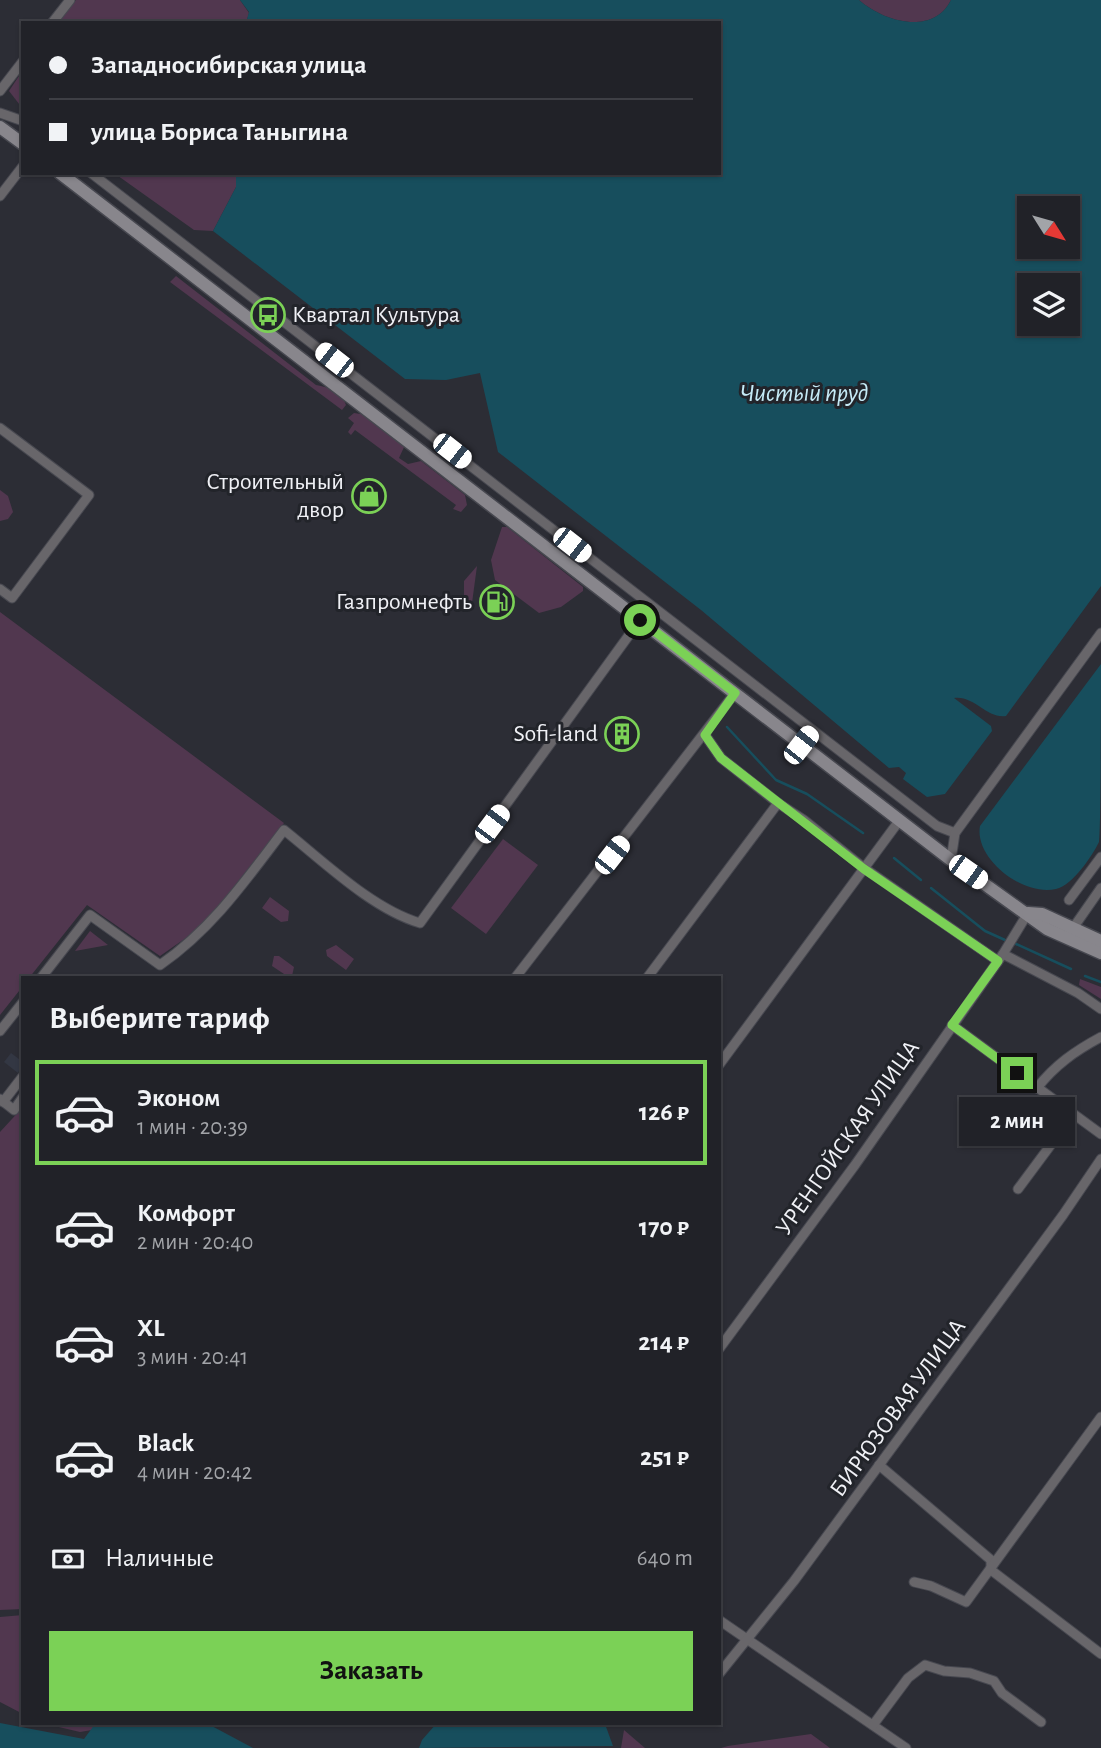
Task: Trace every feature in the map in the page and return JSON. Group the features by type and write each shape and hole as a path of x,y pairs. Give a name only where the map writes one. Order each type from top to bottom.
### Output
{"main road":[{"path":"0,127 21,143"},
{"path":"63,175 951,860 1028,912 1047,929 1101,941"},
{"path":"1069,934 1101,953"}],"street":[{"path":"54,21 70,0"},
{"path":"0,91 21,64"},
{"path":"0,113 21,120"},
{"path":"0,196 21,169"},
{"path":"94,175 937,826 955,833"},
{"path":"323,374 334,360"},
{"path":"0,428 89,495 12,598 0,589"},
{"path":"441,466 452,451"},
{"path":"559,556 572,545"},
{"path":"43,976 90,915 160,965 189,945 221,913 284,830 402,918 420,923 640,620"},
{"path":"951,860 955,833 1101,633"},
{"path":"517,976 705,735 740,697 757,686"},
{"path":"801,745 813,730"},
{"path":"705,735 721,758 864,869 1000,958 1078,993 1101,1009"},
{"path":"851,784 863,768"},
{"path":"648,976 778,803"},
{"path":"721,1062 899,821"},
{"path":"1069,900 1101,857"},
{"path":"1069,934 1101,888"},
{"name":"УРЕНГОЙСКАЯ УЛИЦА","path":"721,1346 855,1165 1000,958 1028,912"},
{"path":"0,1031 21,1005"},
{"path":"952,1025 1101,1134"},
{"path":"1037,1088 1051,1070 1073,1052 1101,1037"},
{"path":"21,1078 2,1101 14,1110 21,1100"},
{"path":"1018,1189 1073,1115"},
{"name":"БИРЮЗОВАЯ УЛИЦА","path":"721,1672 878,1465 1063,1215 1101,1159"},
{"path":"914,1582 931,1586 966,1602 1101,1417"},
{"path":"878,1465 990,1559 991,1570 1101,1654"},
{"path":"721,1621 906,1748"},
{"path":"873,1725 908,1678 925,1665 944,1671 970,1673 994,1681 1002,1693 1041,1722"}],"shaded area":[{"path":"76,0 240,0 249,13 247,21 60,21"},
{"path":"859,0 951,0 943,11 933,18 908,22 881,14"},
{"path":"21,73 21,106 9,91"},
{"path":"117,175 236,175 236,187 213,231 194,230"},
{"path":"176,276 316,385 338,393 346,405 342,410 170,282"},
{"path":"354,413 367,415 405,445 399,458 408,464 421,461 465,495 467,505 461,512 453,509 456,505 355,430 351,435 348,432 354,423 348,418"},
{"path":"0,490 8,496 13,512 8,519 0,521"},
{"path":"502,527 507,527 583,587 583,591 561,607 539,613 495,580 491,560"},
{"path":"477,566 470,603 464,595 464,581"},
{"path":"0,612 284,823 203,926 160,956 87,905 31,976 21,976 21,989 0,1015"},
{"path":"503,839 538,865 486,934 451,908"},
{"path":"270,897 289,911 288,921 281,922 262,908"},
{"path":"90,931 108,945 75,951"},
{"path":"336,945 354,959 346,970 327,956 326,950"},
{"path":"274,956 279,956 294,967 292,976 287,976 272,966"},
{"path":"1080,979 1101,987 1101,999 1079,985"},
{"path":"11,1053 21,1060 18,1073 4,1062"},
{"path":"21,1109 21,1609 0,1610 0,1132"},
{"path":"21,1615 21,1713 0,1702 0,1617"},
{"path":"50,1725 94,1725 92,1730 80,1732"},
{"path":"624,1730 645,1748 621,1748"},
{"path":"811,1734 830,1748 721,1748 728,1746"}],"water":[{"name":"Чистый пруд","path":"240,0 859,0 869,8 894,19 921,22 943,11 951,0 1101,0 1101,586 1006,716 993,714 968,700 954,698 991,726 992,731 945,794 927,797 903,779 906,773 899,767 889,768 701,610 498,452 480,373 446,380 405,379 213,231 236,187 236,175 721,175 721,21 247,21 249,12"},
{"path":"1101,664 1099,842 1092,855 1069,882 1056,889 1030,887 1016,881 993,863 980,839 980,826"},
{"path":"0,1723 84,1739 94,1725 210,1725 253,1748 0,1748"},
{"path":"435,1725 605,1725 613,1746 419,1748 422,1740"}],"waterway":[{"path":"727,727 776,780 807,794 863,833"},
{"path":"894,858 921,880"},
{"path":"931,888 985,931 1005,940"},
{"path":"1016,944 1071,969"},
{"path":"1085,976 1101,982"}],"place":[{"name":"Квартал Культура","path":"268,315"},
{"name":"Строительный двор","path":"369,496"},
{"name":"Газпромнефть","path":"497,602"},
{"name":"Sofi-land","path":"622,734"}],"route":[{"path":"640,620 735,693 705,735 721,758 844,850 864,869 998,961 952,1025 1017,1073"}]}
